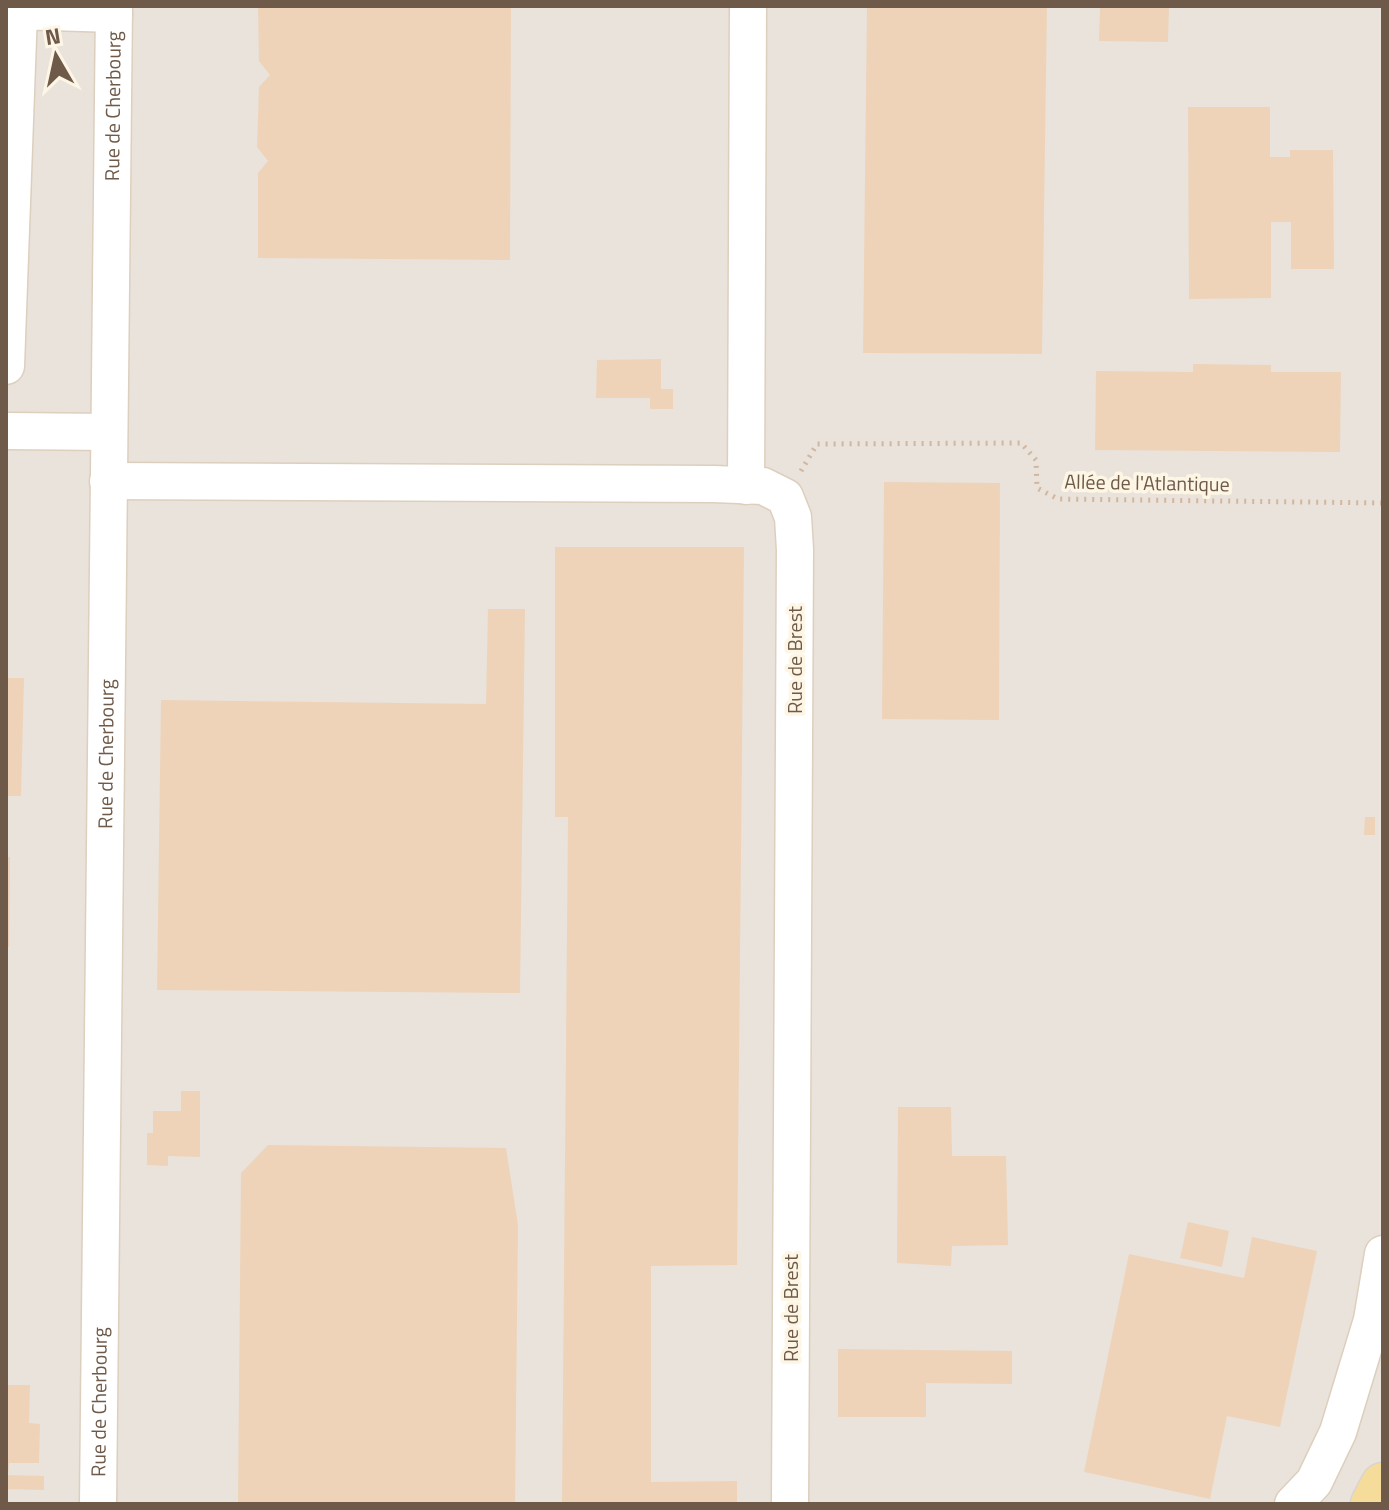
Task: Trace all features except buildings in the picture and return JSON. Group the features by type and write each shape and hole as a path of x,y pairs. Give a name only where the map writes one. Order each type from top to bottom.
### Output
{"main road":[{"path":"1373,1504 1383,1485"}],"street":[{"path":"746,486 748,6"},
{"path":"6,366 19,11 114,10"},
{"name":"Rue de Cherbourg","path":"98,1504 114,10"},
{"path":"6,431 109,432"},
{"path":"108,481 763,486 785,497"},
{"name":"Rue de Brest","path":"785,497 793,517 795,550 790,1504"},
{"path":"1293,1504 1314,1482 1338,1432 1372,1320 1383,1254"}],"path":[{"name":"Allée de l'Atlantique","path":"785,497 817,444 1021,443 1036,460 1037,488 1058,499 1383,503"}],"shaded area":[{"path":"6,6 1383,6 1383,1504 6,1504"}]}
